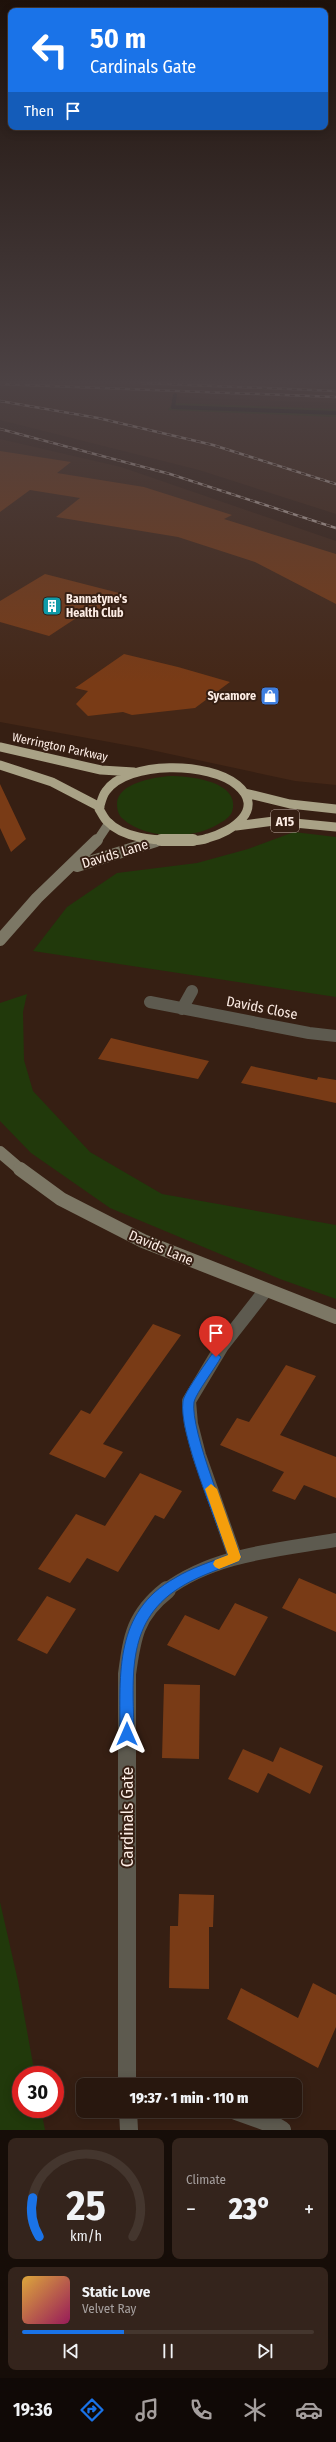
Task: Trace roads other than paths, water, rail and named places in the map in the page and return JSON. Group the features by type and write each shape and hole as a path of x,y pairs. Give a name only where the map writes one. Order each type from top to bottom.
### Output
{"highway":[{"name":"Werrington Parkway","path":"0,747 101,770 139,772"},
{"path":"0,765 29,773 73,791 100,807"},
{"path":"171,768 207,771 232,781 245,793 249,801 248,810 244,819 235,827 220,835 200,840 156,841 121,831 109,823 102,815 100,807 102,796 109,786 122,778 139,772 171,768"},
{"name":"A15","path":"245,793 290,804 336,809"},
{"name":"A15","path":"235,827 258,821 275,820 336,827"}],"street":[{"name":"Davids Lane","path":"0,940 15,921 50,885 74,867 98,842 109,823"},
{"name":"Davids Lane","path":"74,867 156,841"},
{"path":"182,1009 192,991"},
{"name":"Davids Close","path":"150,1002 336,1036"},
{"name":"Davids Lane","path":"0,1152 27,1175 61,1199 143,1241 266,1291 336,1317"},
{"path":"235,1557 199,1455 191,1424 189,1401 222,1346 266,1291"},
{"name":"Cardinals Gate","path":"127,2078 127,1674 133,1632 154,1600 179,1581 235,1557 336,1540"},
{"path":"128,2118 128,2130"},
{"path":"255,2118 272,2124 282,2130"}],"railway":[{"path":"196,482 336,528"},
{"path":"331,482 336,484"}],"place":[{"name":"Bannatyne's Health Club","path":"52,606"},
{"name":"Sycamore","path":"270,696"}]}
